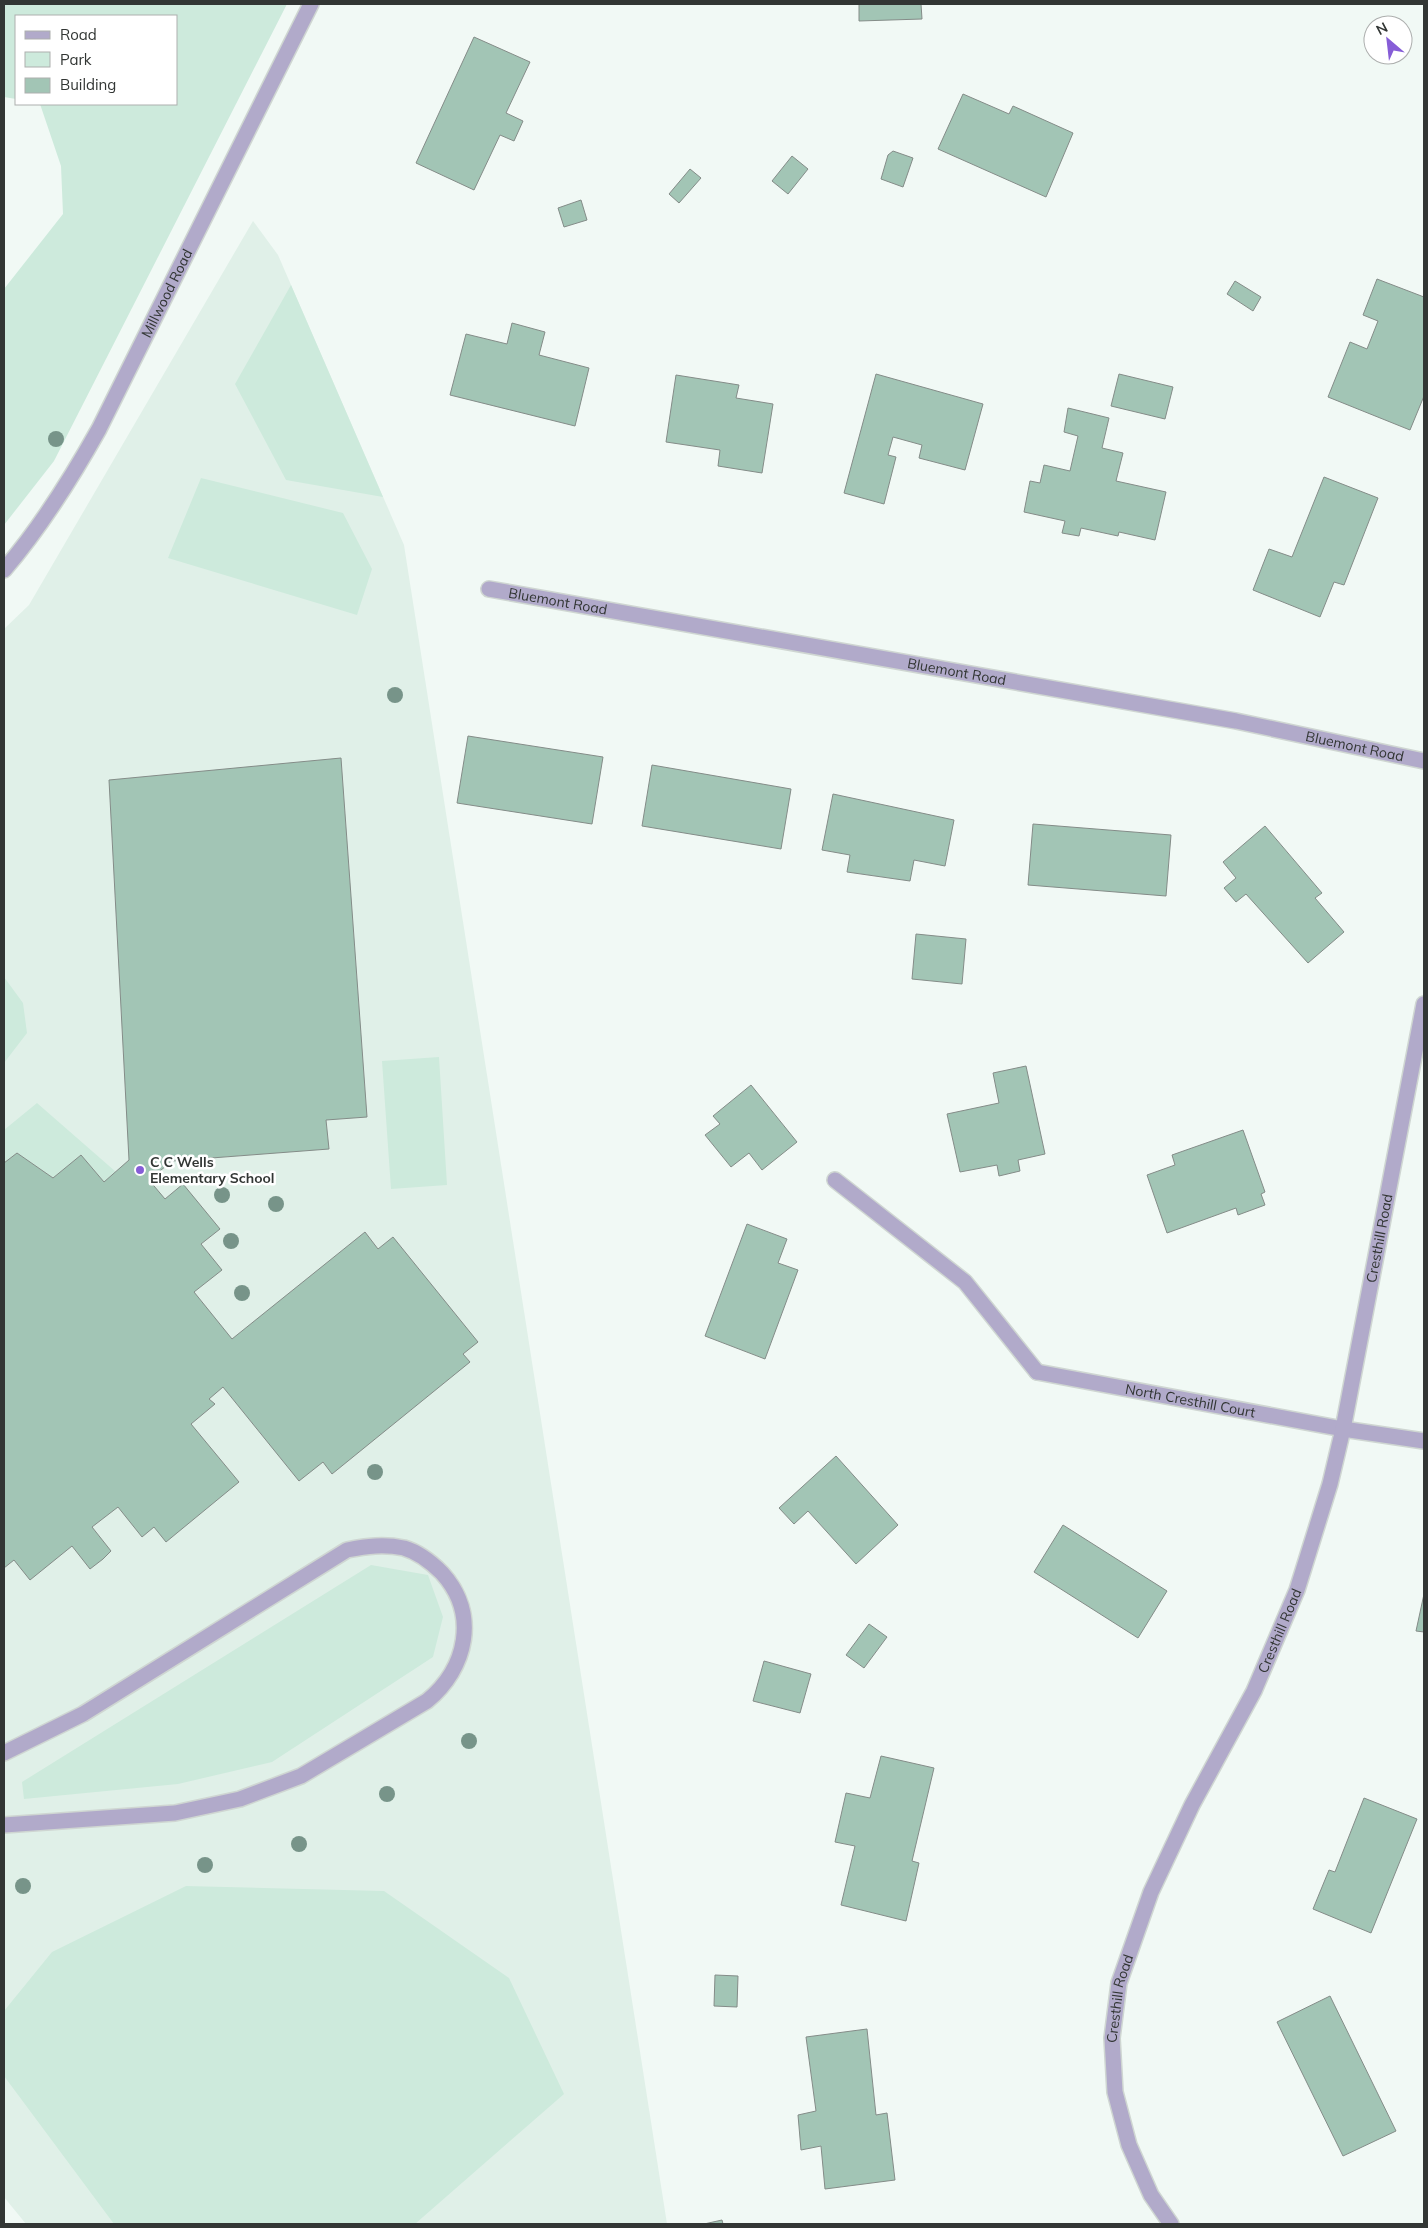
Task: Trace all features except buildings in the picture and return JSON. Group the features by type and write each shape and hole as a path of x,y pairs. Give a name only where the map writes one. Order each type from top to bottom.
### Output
{"street":[{"name":"Millwood Road","path":"4,570 26,545 64,489 99,429 311,4"},
{"name":"Bluemont Road","path":"489,589 1236,721 1424,761"},
{"name":"Cresthill Road","path":"1171,2224 1151,2195 1129,2145 1116,2092 1112,2038 1119,1983 1151,1892 1192,1805 1254,1691 1297,1590 1330,1484 1343,1429 1424,1004"},
{"name":"North Cresthill Court","path":"835,1180 965,1282 1037,1372 1343,1429 1424,1441"},
{"path":"4,1753 83,1714 347,1550 377,1544 406,1548 432,1563 452,1584 463,1610 464,1639 454,1672 440,1690 427,1701 301,1776 240,1800 175,1814 4,1825"}],"shaded area":[{"name":"C C Wells Elementary School","path":"253,221 278,255 404,545 667,2224 26,2224 4,2197 4,629 29,605"}],"green space":[{"path":"4,4 287,4 54,461 4,525 4,289 63,214 61,166 40,105 178,105 178,15 15,15 15,99 4,97"},
{"path":"291,285 383,497 286,480 235,384"},
{"path":"201,478 343,513 372,569 357,615 168,558"},
{"path":"4,977 23,1003 27,1033 4,1063"},
{"path":"439,1057 447,1185 391,1189 382,1061"},
{"path":"37,1103 116,1172 104,1182 81,1155 53,1178 17,1153 4,1163 4,1130"},
{"path":"371,1565 428,1575 443,1617 433,1657 272,1762 178,1784 24,1799 22,1782"},
{"path":"186,1886 384,1891 509,1978 564,2094 415,2224 114,2224 4,2076 4,2011 52,1952"}],"place":[{"name":"C C Wells Elementary School","path":"140,1170"}]}
